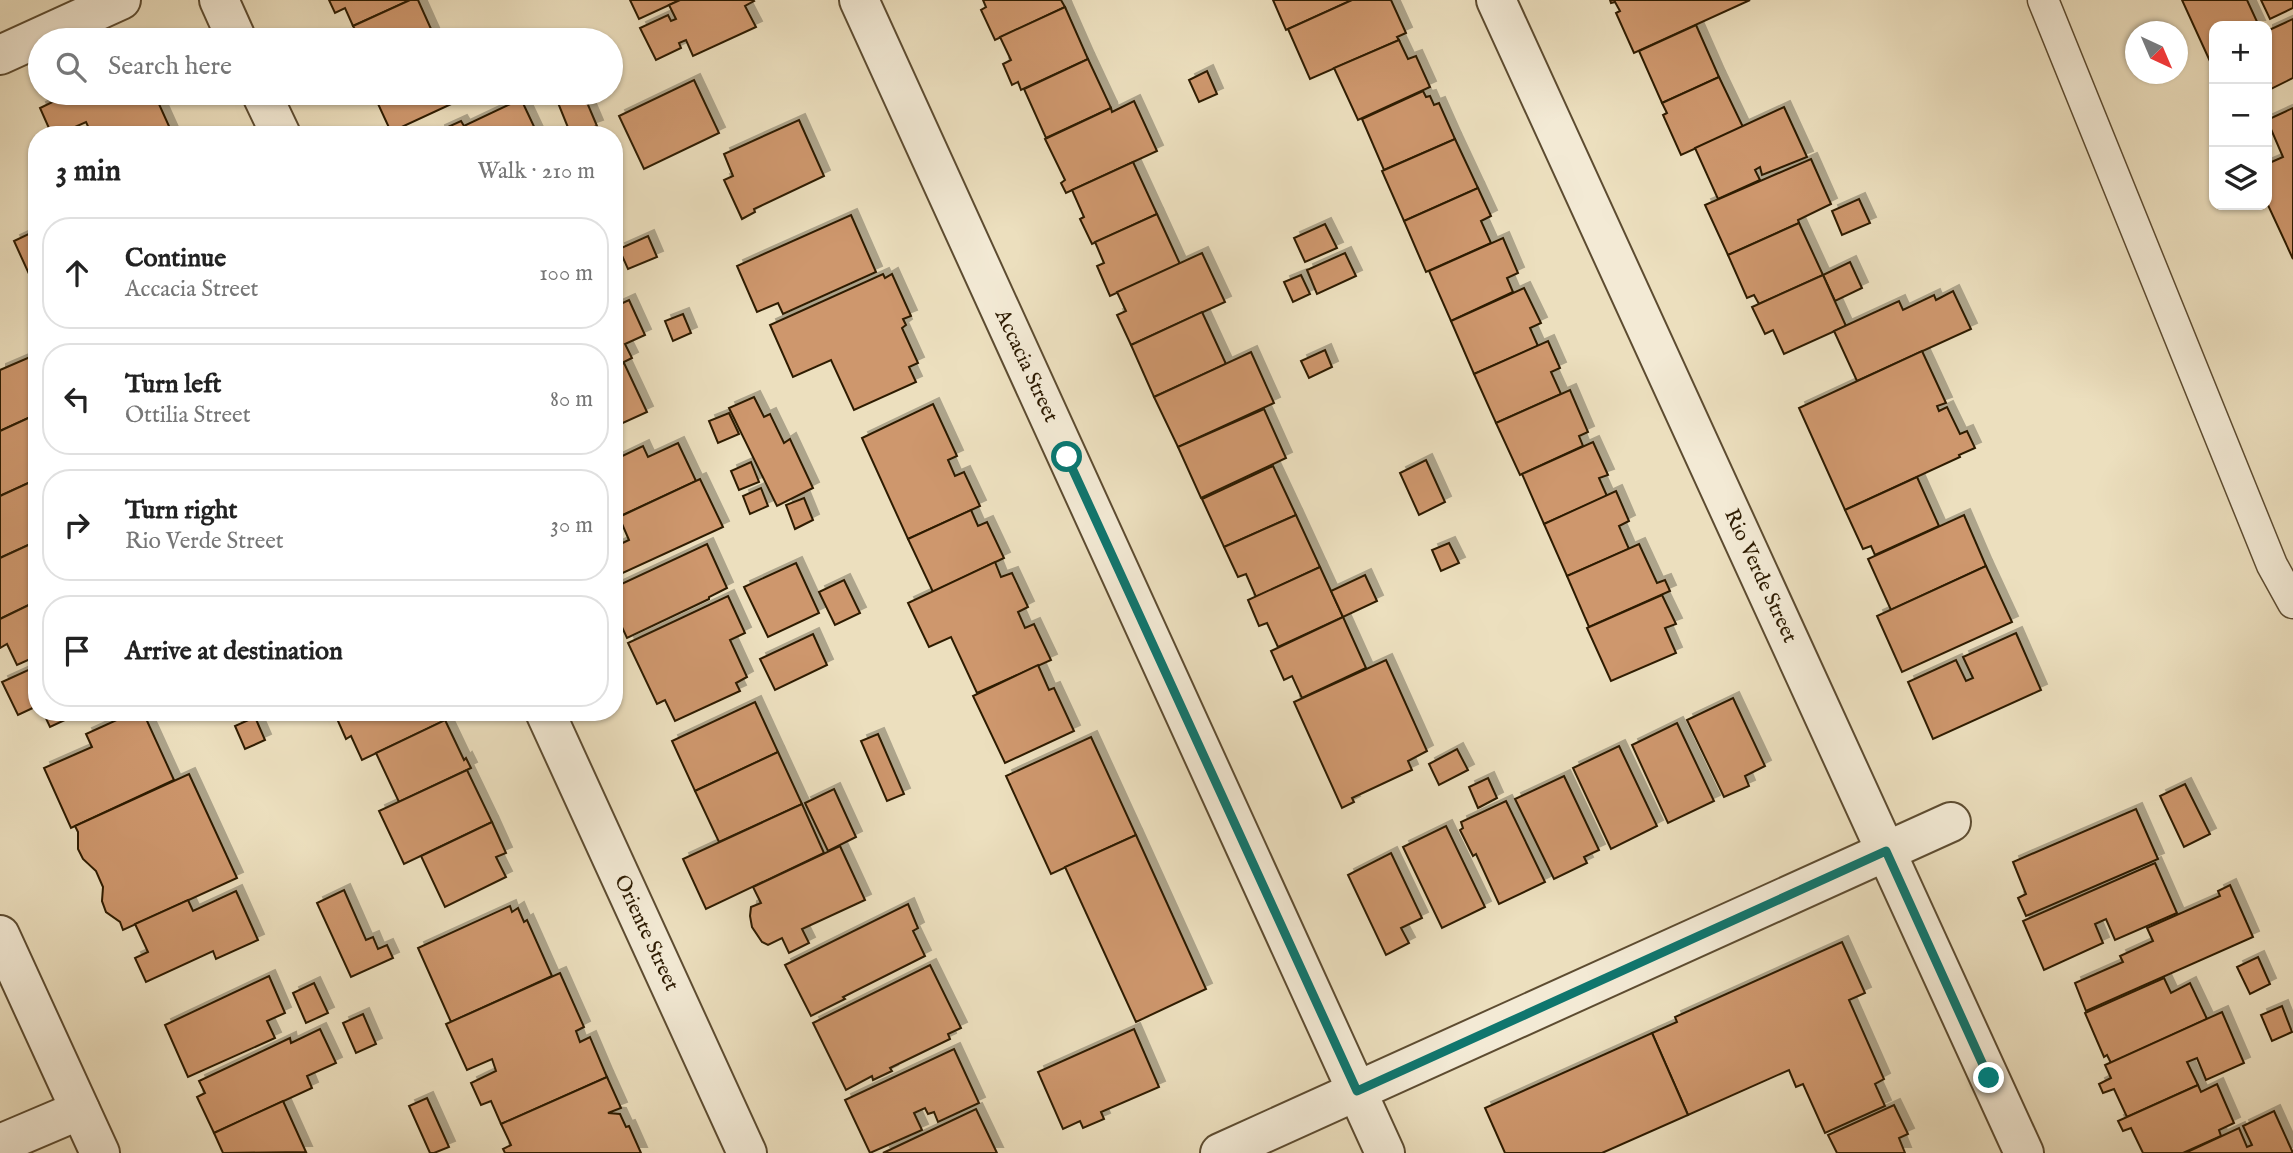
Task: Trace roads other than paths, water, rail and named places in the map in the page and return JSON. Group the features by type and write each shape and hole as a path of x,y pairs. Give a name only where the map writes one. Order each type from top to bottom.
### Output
{"street":[{"path":"59,28 121,0"},
{"path":"219,0 232,28"},
{"name":"Accacia Street","path":"859,0 1385,1153"},
{"name":"Rio Verde Street","path":"1496,0 2024,1153"},
{"path":"0,55 28,42"},
{"path":"267,105 277,126"},
{"name":"Oriente Street","path":"549,721 747,1153"},
{"path":"1220,1153 1951,822"},
{"path":"0,935 100,1153"},
{"path":"0,1144 80,1110"}],"lane":[{"path":"2043,0 2283,560 2293,603"}]}
